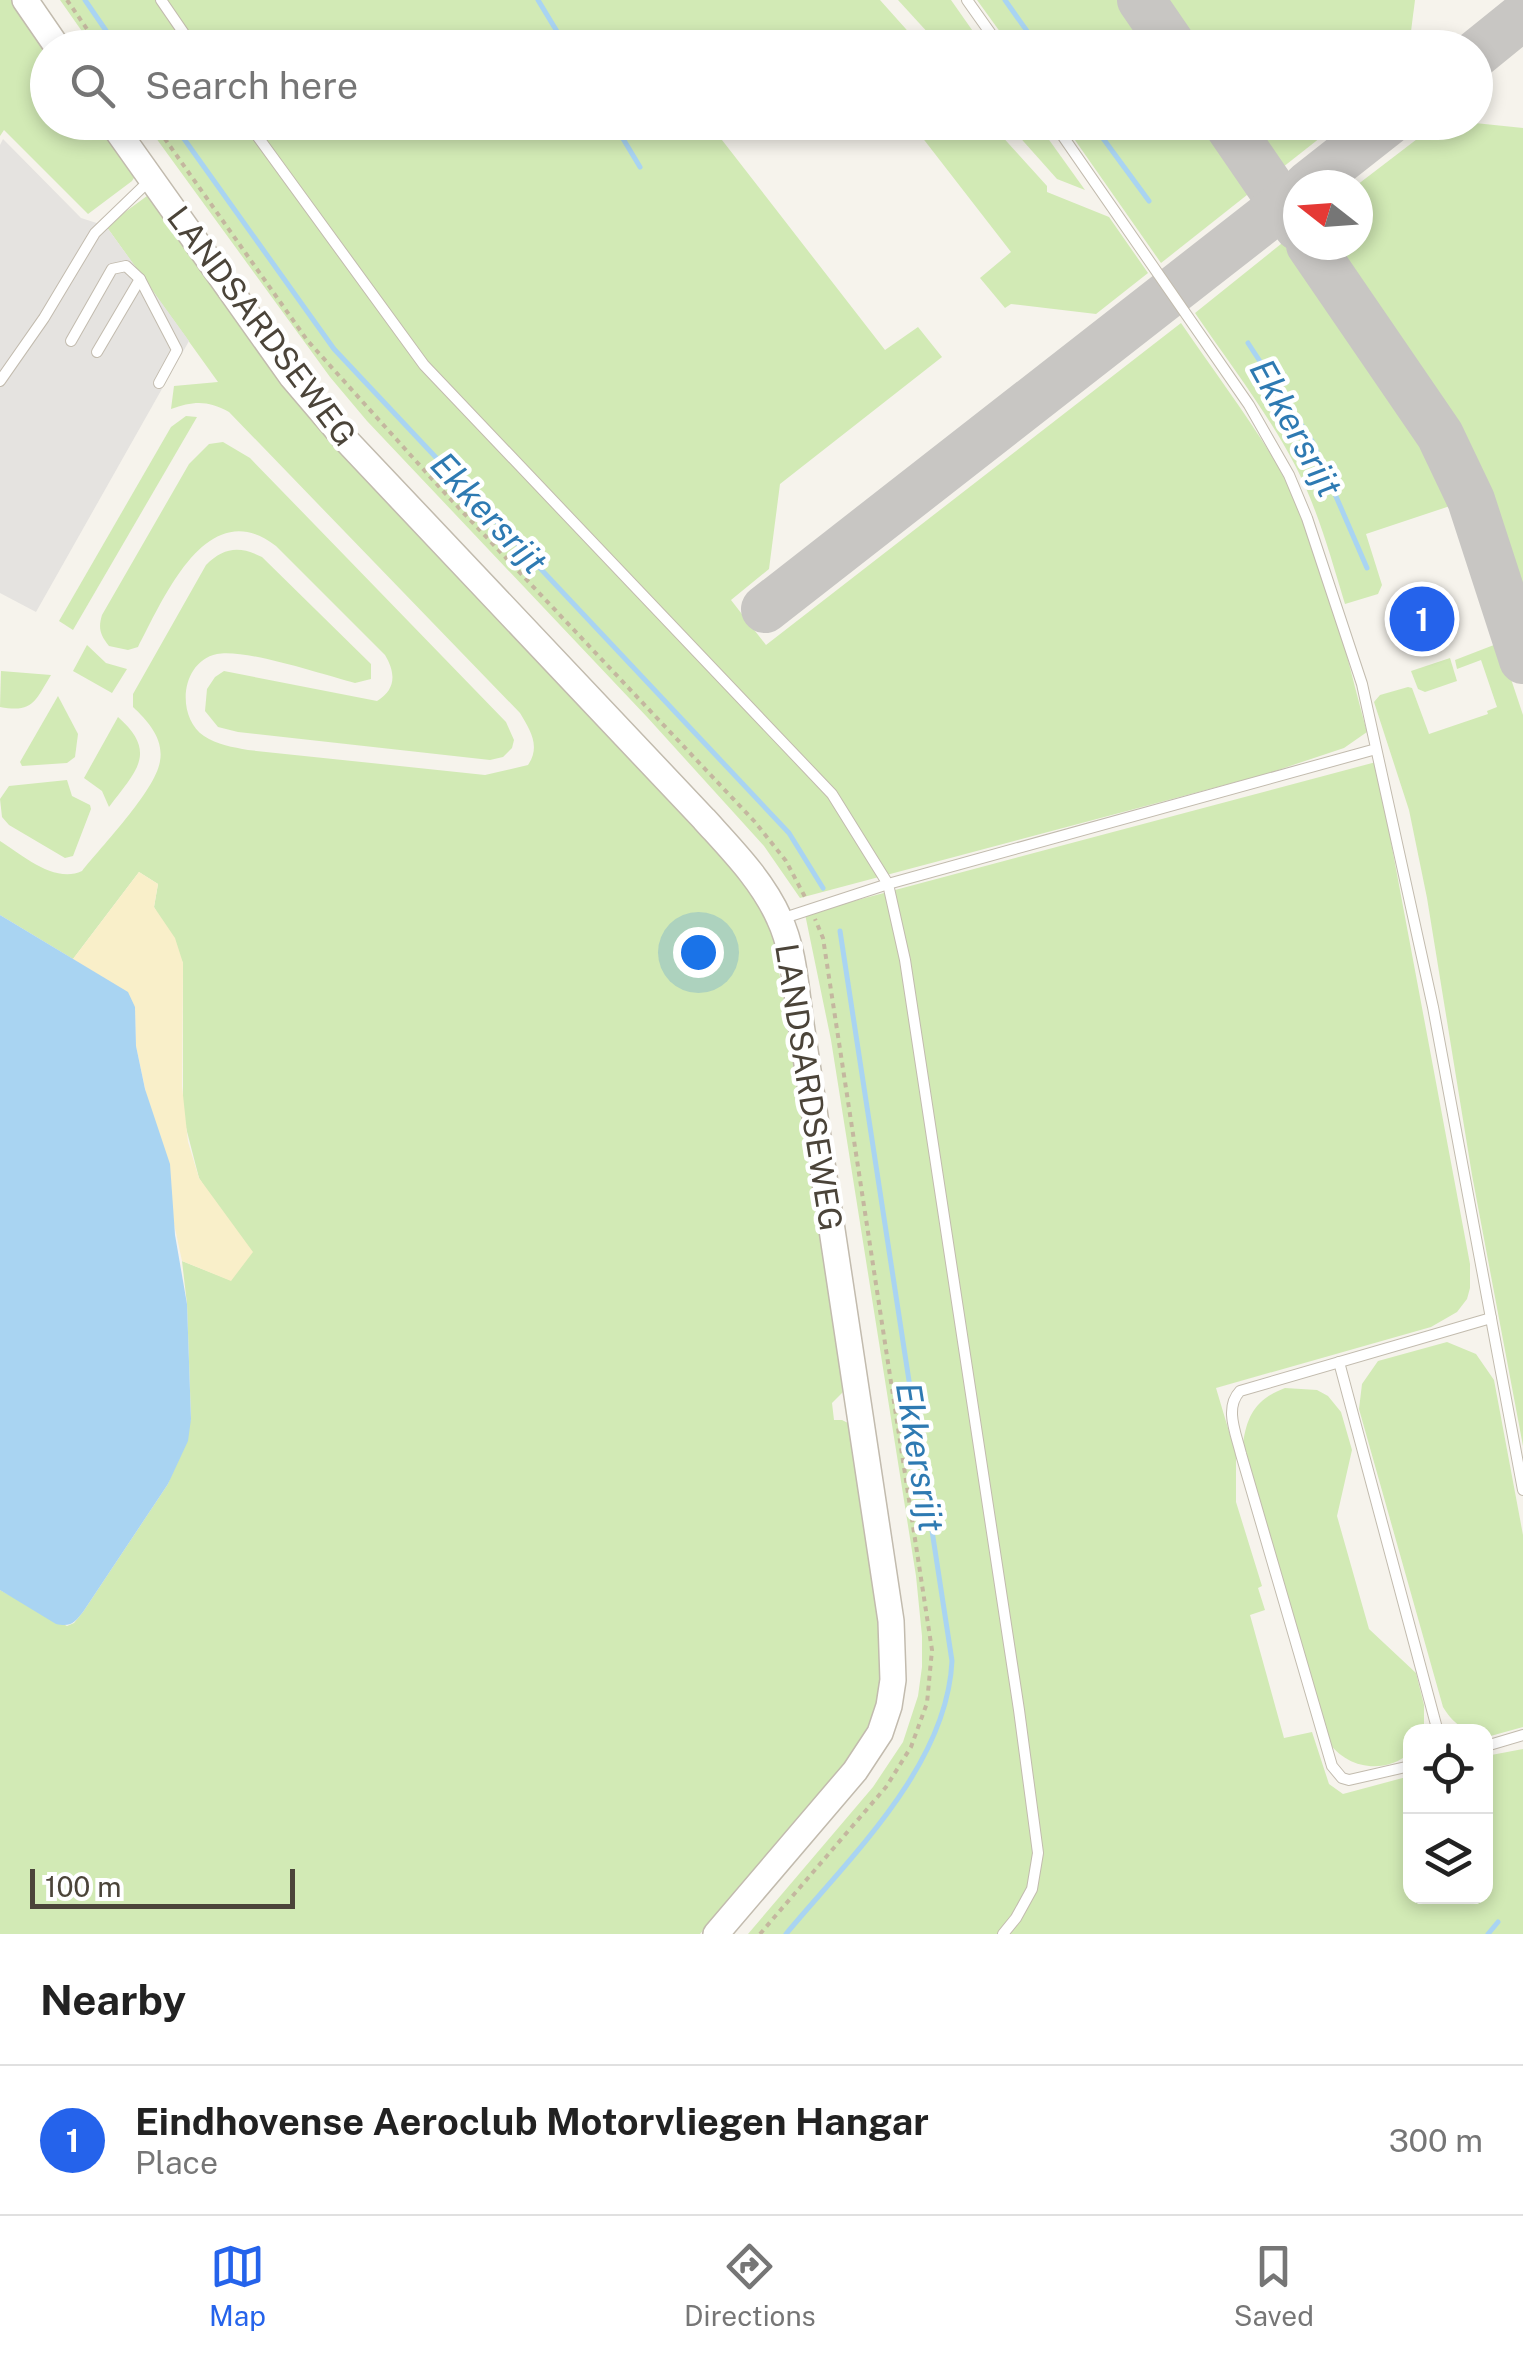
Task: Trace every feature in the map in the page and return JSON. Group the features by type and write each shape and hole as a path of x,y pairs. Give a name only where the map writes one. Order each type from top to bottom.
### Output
{"street":[{"path":"25,0 46,30"},
{"name":"LANDSARDSEWEG","path":"124,140 292,376 344,438 704,819 754,875 780,919 801,1024 891,1621 894,1680 880,1732 855,1771 716,1934"}],"lane":[{"path":"161,0 182,30"},
{"path":"967,0 988,30"},
{"path":"260,140 424,366 832,794 888,884 905,960 1038,1854 1032,1889 1003,1934"},
{"path":"1065,140 1249,405 1289,475 1307,518 1362,684 1433,1007 1523,1490"},
{"path":"0,381 44,318 95,232 151,179"},
{"path":"71,341 112,269 126,266 140,279 177,350 158,383"},
{"path":"97,352 140,279"},
{"path":"780,919 888,884 1376,749"},
{"path":"1403,1771 1350,1780 1342,1778 1332,1766 1231,1410 1232,1400 1240,1391 1491,1318"},
{"path":"1339,1362 1436,1724"},
{"path":"1493,1744 1523,1736"}],"path":[{"path":"66,0 87,30"},
{"path":"166,140 306,340 755,822 786,861 823,938 932,1650 932,1676 912,1747 886,1787 760,1934"}],"green space":[{"path":"0,0 15,0 36,30 30,30 30,140 115,140 137,173 88,214 4,130 0,136"},
{"path":"60,0 880,0 907,30 81,30"},
{"path":"898,0 951,0 972,30 925,30"},
{"path":"977,0 1121,0 1141,30 999,30"},
{"path":"1160,0 1415,0 1411,30 1180,30"},
{"path":"1493,125 1523,128 1523,607 1461,441 1338,260 1373,260 1373,173 1416,140 1493,140"},
{"path":"157,140 722,140 885,350 918,327 942,357 780,484 769,569 731,600 766,645 1181,323 1261,439 1289,488 1317,556 1367,732 1344,748 1266,774 800,898 764,846 330,377"},
{"path":"924,140 1005,140 1047,186 1047,192 1109,217 1148,273 1096,314 1011,304 1005,308 980,278 1011,252"},
{"path":"1022,140 1049,140 1085,190 1057,179"},
{"path":"1075,140 1217,140 1252,191 1161,263"},
{"path":"1256,140 1317,140 1278,171"},
{"path":"147,196 153,197 236,313 746,875 773,935 848,1387 832,1403 834,1420 854,1426 886,1652 878,1701 848,1760 700,1934 0,1934 0,1590 67,1626 83,1612 168,1484 191,1419 182,1261 230,1280 216,1205 199,1178 183,1116 183,963 154,907 158,884 139,872 73,959 0,915 0,841 39,866 72,874 82,871 127,818 149,787 161,753 154,731 133,707 133,694 206,565 232,550 262,557 371,664 371,679 355,683 264,658 217,654 195,668 186,691 189,716 204,736 248,750 485,775 528,765 534,751 533,738 520,713 229,412 200,403 171,409 174,386 218,382 106,226"},
{"path":"1283,242 1283,260 1301,260 1400,400 1453,505 1366,534 1382,585 1378,594 1345,604 1296,467 1261,408 1195,313"},
{"path":"186,416 197,417 73,630 59,621 171,427"},
{"path":"223,442 250,458 506,722 514,740 503,757 490,760 218,727 205,711 207,689 224,671 377,701 388,692 392,681 385,655 276,546 251,533 229,532 209,542 174,580 138,647 128,650 109,646 101,631 102,615 189,464 209,444"},
{"path":"1499,643 1523,715 1523,1446 1472,1175 1427,898 1409,810 1374,702 1380,695 1412,688 1429,734 1488,714 1497,707 1481,660 1457,669 1455,660"},
{"path":"87,645 106,663 127,669 112,693 73,671"},
{"path":"1450,658 1457,681 1425,692 1418,689 1411,671"},
{"path":"1,671 51,675 32,703 11,708 0,707"},
{"path":"58,696 78,734 75,757 67,763 22,766 20,762"},
{"path":"118,717 138,741 139,762 109,807 102,791 84,778"},
{"path":"1376,762 1470,1264 1470,1288 1457,1312 1431,1327 1216,1388 1236,1455 1236,1502 1262,1586 1258,1588 1265,1610 1250,1615 1284,1738 1312,1732 1329,1784 1343,1794 1403,1778 1403,1904 1493,1904 1493,1755 1523,1749 1523,1934 748,1934 873,1787 903,1742 918,1696 922,1667 916,1576 831,1040 805,914"},
{"path":"67,780 72,796 91,809 73,856 65,858 9,825 2,817 0,799 9,786"},
{"path":"1447,1342 1476,1354 1494,1380 1523,1535 1523,1727 1493,1735 1493,1724 1458,1724 1443,1707 1359,1409 1362,1384 1378,1361"},
{"path":"1285,1388 1317,1390 1328,1396 1341,1412 1352,1450 1337,1516 1369,1629 1416,1673 1424,1705 1424,1724 1403,1724 1403,1758 1389,1764 1355,1763 1327,1740 1243,1444 1255,1409"}],"sand":[{"path":"139,872 158,884 154,907 175,938 183,963 182,1086 188,1142 199,1178 253,1252 231,1281 182,1261 136,1046 135,1007 73,959"}],"shaded area":[{"path":"3,139 81,218 106,226 189,341 36,612 0,593"}],"water":[{"path":"0,915 128,992 135,1007 136,1046 145,1089 170,1164 175,1235 187,1304 191,1419 188,1441 168,1484 83,1612 65,1625 56,1624 0,1590"}],"waterway":[{"name":"Ekkersrijt","path":"85,0 106,30"},
{"path":"538,0 556,30"},
{"name":"Ekkersrijt","path":"1005,0 1026,30"},
{"name":"Ekkersrijt","path":"185,140 334,349 789,833 823,888"},
{"path":"624,140 640,167"},
{"name":"Ekkersrijt","path":"1104,140 1149,201"},
{"name":"Ekkersrijt","path":"1248,343 1312,441 1367,568"},
{"name":"Ekkersrijt","path":"786,1934 865,1841 914,1773 946,1700 952,1661 840,931"},
{"path":"1488,1934 1498,1922"}],"taxiway":[{"path":"1141,0 1162,30"},
{"path":"1493,40 1523,16"},
{"path":"1238,140 1283,205"},
{"path":"1327,170 1365,140"},
{"path":"765,609 1283,205"},
{"path":"1320,260 1440,435 1471,500 1523,660"}],"place":[{"name":"Eindhovense Aeroclub Motorvliegen Hangar","path":"1422,619"}]}
